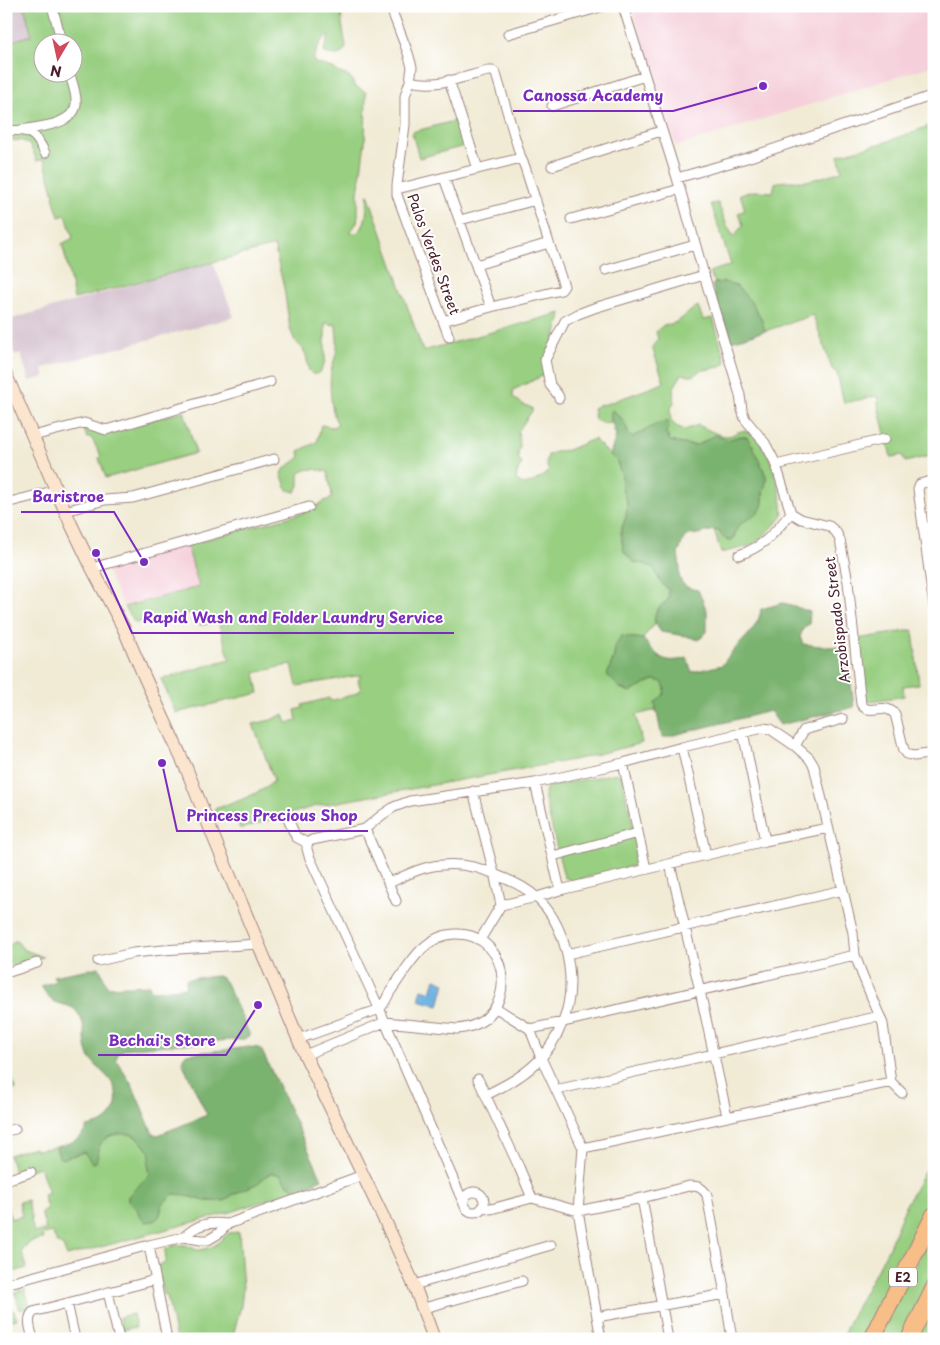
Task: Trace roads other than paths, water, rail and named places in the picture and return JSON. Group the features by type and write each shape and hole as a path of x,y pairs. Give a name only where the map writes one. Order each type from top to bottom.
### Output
{"highway":[{"name":"E2","path":"872,1339 934,1215"},
{"name":"E2","path":"908,1339 934,1288"}],"street":[{"path":"52,6 59,32"},
{"name":"Palos Verdes Street","path":"390,6 412,67 405,96 405,125 397,189 399,200 449,337"},
{"path":"508,34 604,6"},
{"path":"623,6 677,178 740,395 745,420 765,443 776,465 791,513 770,538 759,546 739,555"},
{"path":"410,81 424,84 488,71 493,71 496,74 548,243 563,284 563,289 443,321"},
{"path":"552,106 645,76"},
{"path":"449,80 478,169"},
{"path":"6,131 59,123 71,116 76,106 72,82"},
{"path":"677,178 756,155 934,95"},
{"path":"21,130 32,133 38,139 45,153"},
{"path":"552,166 661,131"},
{"path":"397,189 521,158"},
{"path":"444,178 491,307"},
{"path":"571,219 680,189"},
{"path":"460,220 536,200"},
{"path":"476,265 548,243"},
{"path":"606,270 695,245"},
{"path":"559,398 550,386 545,360 565,321 594,308 704,275"},
{"path":"6,375 65,511 123,627 187,770 298,1039 386,1223 424,1308 434,1339"},
{"path":"32,436 84,423 106,430 270,382"},
{"path":"776,465 885,439"},
{"path":"65,511 105,500 133,498 274,459"},
{"path":"934,480 918,486 934,607"},
{"path":"6,503 57,490"},
{"path":"92,568 309,507"},
{"name":"Arzobispado Street","path":"791,513 801,519 834,529 842,546 848,582 861,704 867,709 884,708 894,712 897,716 904,750 907,754 914,756 934,753"},
{"path":"923,528 934,526"},
{"path":"795,746 804,730 843,719"},
{"path":"307,843 312,840 365,829 394,807 410,801 535,783 623,763 743,732 763,728 770,729 810,758 814,766 853,933 856,955 883,1024 891,1082 902,1093"},
{"path":"743,732 765,841"},
{"path":"682,747 706,855"},
{"path":"623,763 646,869"},
{"path":"535,783 560,890"},
{"path":"473,791 494,873 500,905 480,940"},
{"path":"287,816 296,837 307,843"},
{"path":"500,905 765,841 828,828"},
{"path":"365,829 396,901"},
{"path":"553,856 638,833"},
{"path":"307,843 309,856 380,1008 385,1022 466,1209 477,1212 484,1203 482,1197 474,1192 468,1194 463,1202"},
{"path":"670,864 727,1116"},
{"path":"389,883 412,872 443,865 474,867 494,873 537,897 552,916 560,931 567,954 571,988 563,1022 554,1041 532,1067 517,1079 486,1095"},
{"path":"567,954 843,890"},
{"path":"298,1039 380,1008 420,951 431,940 453,934 468,935 480,940 495,954 502,974 502,990 496,1008 483,1020 472,1026 448,1028 385,1022 305,1055"},
{"path":"98,961 163,950 258,944"},
{"path":"530,1029 856,955"},
{"path":"6,971 9,972 37,963"},
{"path":"496,1008 530,1029 541,1058 583,1148 578,1211 601,1339"},
{"path":"556,1090 880,1016"},
{"path":"347,1021 353,1035"},
{"path":"478,1079 532,1198"},
{"path":"583,1148 891,1082"},
{"path":"6,1180 31,1172"},
{"path":"184,1237 192,1229 202,1224 228,1224 363,1175"},
{"path":"483,1206 491,1209 532,1198 578,1211 689,1186 702,1188 707,1195 726,1294 732,1339"},
{"path":"642,1198 668,1339"},
{"path":"6,1284 184,1237 208,1240 218,1234 228,1224"},
{"path":"149,1245 167,1339"},
{"path":"414,1285 551,1245"},
{"path":"33,1339 29,1320 31,1313 35,1311 155,1280"},
{"path":"424,1308 522,1281"},
{"path":"108,1292 118,1339"},
{"path":"597,1317 726,1294"},
{"path":"67,1303 75,1339"}],"water":[{"path":"435,979 445,983 439,1006 419,1000 422,989 431,992"}],"place":[{"name":"Canossa Academy","path":"763,86"},
{"name":"Rapid Wash and Folder Laundry Service","path":"96,553"},
{"name":"Baristroe","path":"144,562"},
{"name":"Princess Precious Shop","path":"162,763"},
{"name":"Bechai's Store","path":"258,1005"}]}
